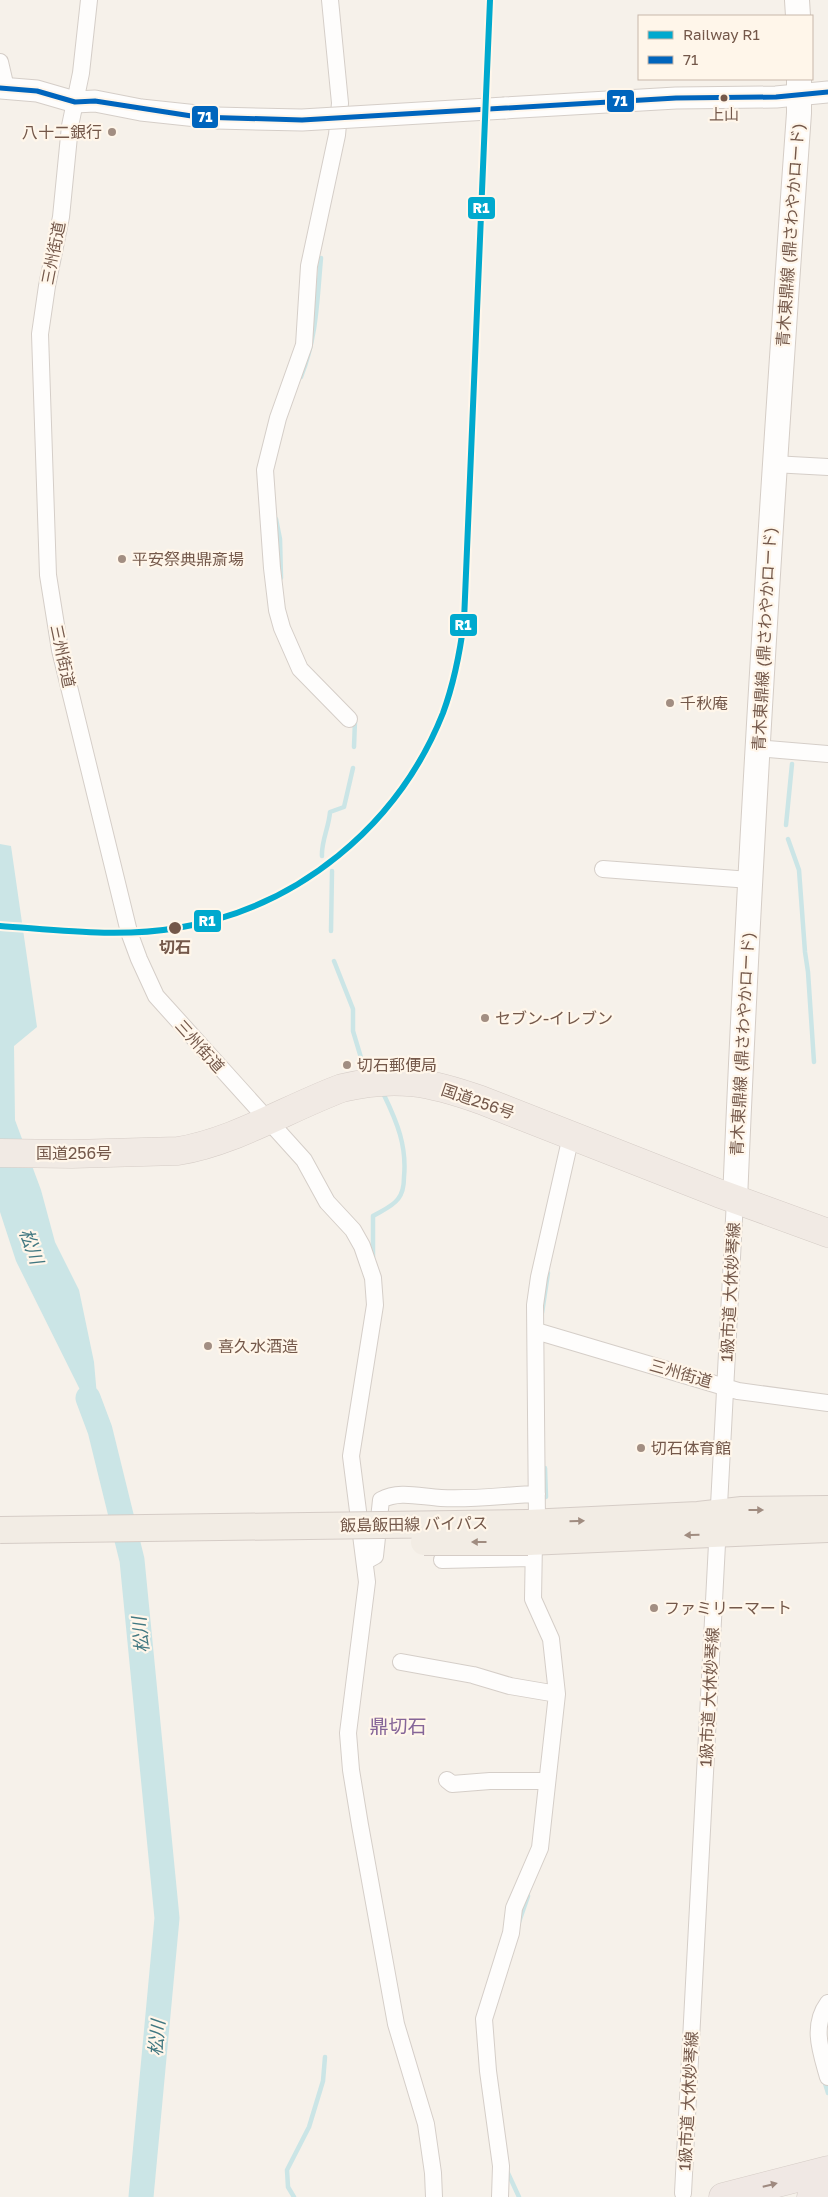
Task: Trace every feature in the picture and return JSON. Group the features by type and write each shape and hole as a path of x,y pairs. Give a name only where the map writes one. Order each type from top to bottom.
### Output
{"highway":[{"name":"国道256号","path":"0,1153 69,1154 178,1151 195,1148 217,1142 342,1088 364,1083 407,1080 451,1090 734,1200 828,1233"},
{"path":"722,2197 828,2170"},
{"path":"811,2197 828,2193"}],"main road":[{"path":"797,0 798,15"},
{"name":"青木東鼎線 (鼎さわやかロード)","path":"734,1200 773,464 799,86"},
{"name":"飯島飯田線 バイパス","path":"718,1523 742,1510 828,1509"},
{"name":"飯島飯田線 バイパス","path":"0,1545 532,1537 718,1523 828,1530"},
{"name":"飯島飯田線 バイパス","path":"0,1530 532,1537"}],"street":[{"name":"三州街道","path":"89,0 81,73 70,126 61,217 47,286 40,334 48,574 60,650 129,932 139,959 163,1005 304,1160 327,1202 353,1230 362,1246 373,1278 375,1305 351,1456 366,1561 367,1582 348,1732 351,1770 396,2024 426,2124 433,2172 434,2197"},
{"path":"330,0 340,103 337,135 309,266 304,345 278,418 265,470 272,568 277,610 282,628 300,669 349,719"},
{"path":"0,62 3,88 37,91 75,102 95,101 160,112 216,118 302,120 676,98 799,86 828,92"},
{"path":"773,464 828,467"},
{"path":"758,748 828,754"},
{"path":"603,869 750,880"},
{"path":"500,2197 501,2166 488,2071 484,2018 511,1933 514,1908 540,1848 557,1694 551,1639 533,1599 532,1537 537,1494 535,1305 539,1277 571,1136"},
{"name":"1級市道 大休妙琴線","path":"683,2193 726,1387 734,1200"},
{"name":"三州街道","path":"536,1331 738,1391 828,1404"},
{"path":"366,1561 375,1556 380,1500 384,1498 398,1494 441,1498 537,1494"},
{"path":"442,1560 532,1537"},
{"path":"401,1662 473,1675 510,1686 557,1694"},
{"path":"448,1780 452,1784 490,1781 547,1781"},
{"path":"828,2003 818,2022 819,2044 828,2077"}],"water":[{"path":"0,844 11,846 37,1027 14,1046 15,1120 41,1190 55,1242 79,1290 94,1362 100,1430 16,1261 0,1212"}],"waterway":[{"path":"301,377 313,333 321,258"},
{"path":"276,519 280,539 281,578"},
{"path":"354,747 355,721"},
{"path":"786,825 792,764"},
{"path":"322,856 330,812 344,807 353,768"},
{"path":"788,839 799,870 814,1062"},
{"path":"331,931 332,871"},
{"path":"334,961 353,1009 353,1031 362,1061"},
{"path":"373,1257 373,1216 396,1202 400,1197 404,1183 405,1166 400,1134 384,1095"},
{"path":"542,1313 548,1273"},
{"name":"松川","path":"88,1398 100,1430 132,1560 167,1918 141,2197"},
{"path":"545,1468 546,1497"},
{"path":"519,1922 528,1896"},
{"path":"294,2197 288,2187 287,2170 309,2127 323,2081 325,2057"},
{"path":"824,2080 828,2093"},
{"path":"507,2171 519,2197"}],"rail line":[{"name":"R1","path":"0,926 111,933 155,931 221,918 263,902 302,881 338,856 371,826 399,792 424,754 443,713 450,690 464,621 490,0"}],"transit line":[{"name":"71","path":"0,88 37,91 75,102 95,101 198,117 302,120 676,98 776,97 828,92"}],"place":[{"name":"上山","path":"724,98"},
{"name":"八十二銀行","path":"112,132"},
{"name":"平安祭典鼎斎場","path":"122,559"},
{"name":"千秋庵","path":"670,703"},
{"name":"切石","path":"175,928"},
{"name":"セブン-イレブン","path":"485,1018"},
{"name":"切石郵便局","path":"347,1065"},
{"name":"喜久水酒造","path":"208,1346"},
{"name":"切石体育館","path":"641,1448"},
{"name":"ファミリーマート","path":"654,1608"}],"district":[{"name":"鼎切石","path":"398,1725"}]}
